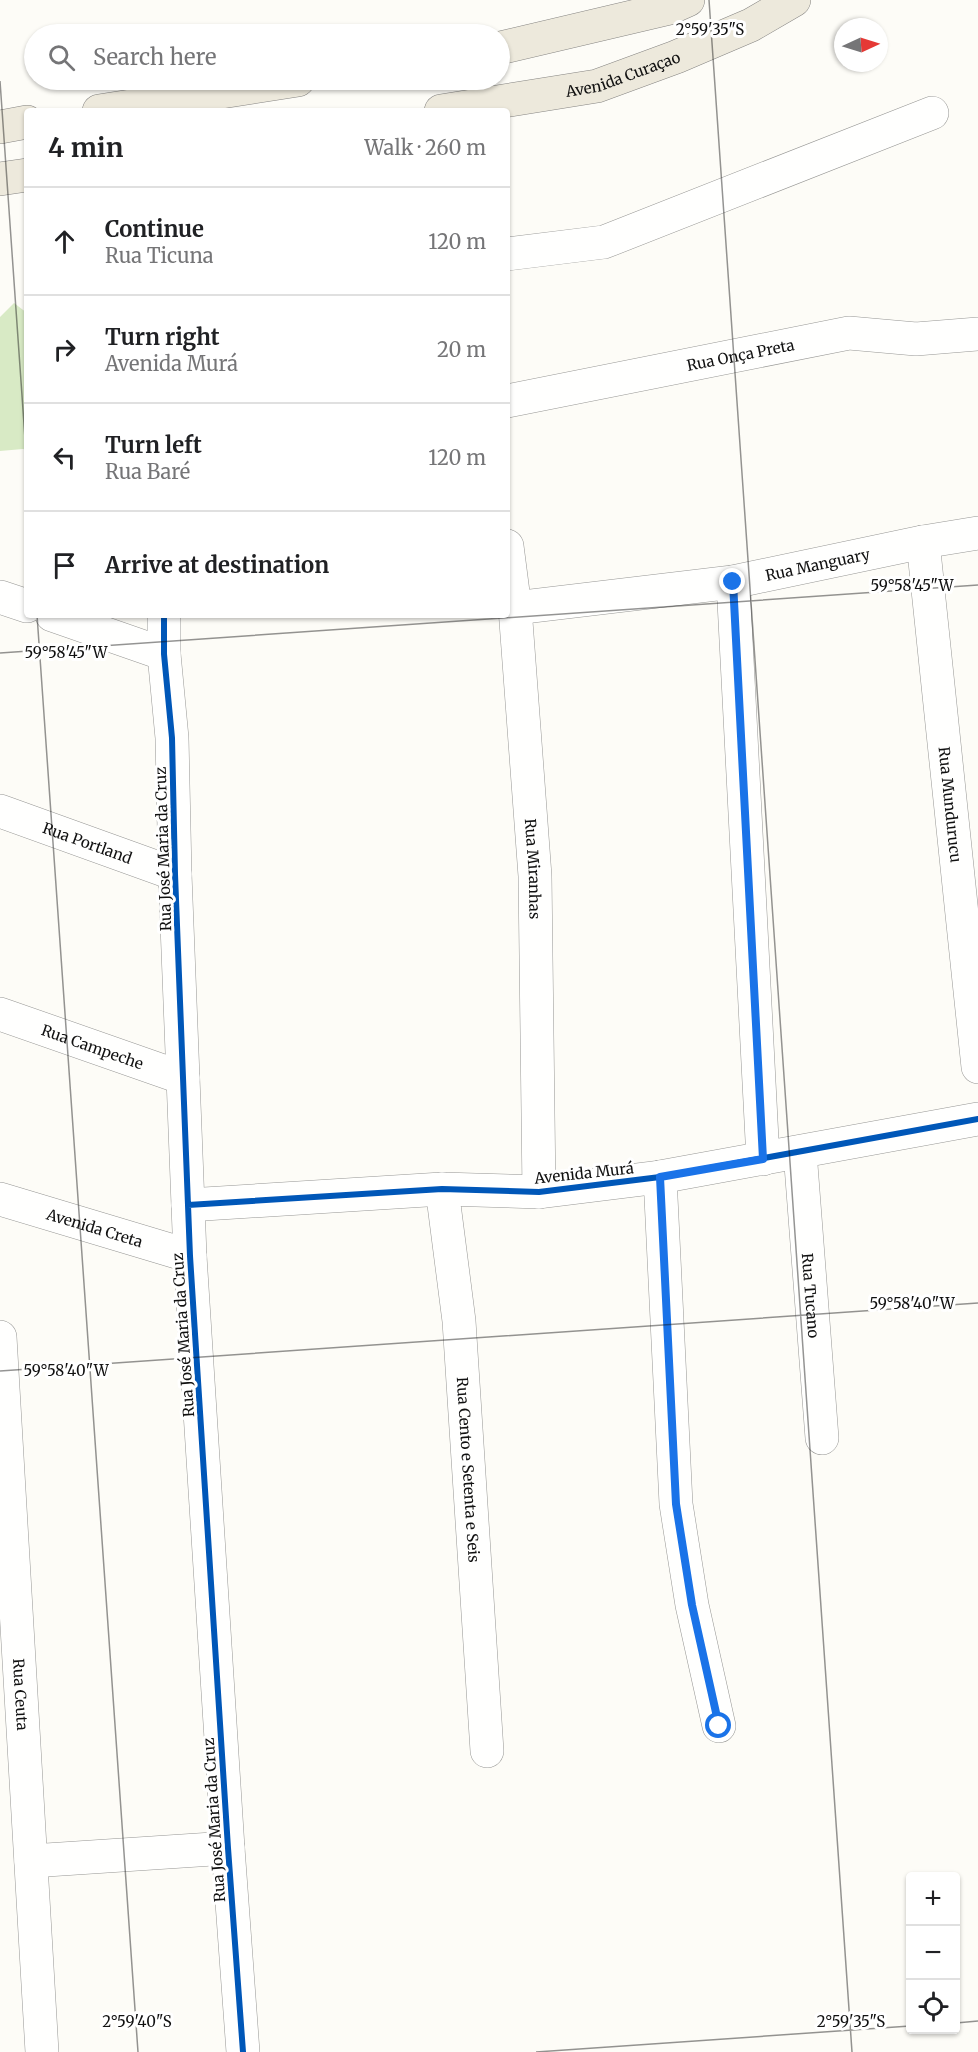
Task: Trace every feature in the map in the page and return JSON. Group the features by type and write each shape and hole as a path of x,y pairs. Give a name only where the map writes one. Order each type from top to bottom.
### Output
{"main road":[{"path":"510,46 670,8 688,0"},
{"name":"Avenida Curaçao","path":"460,108 597,86 741,30 794,0"},
{"path":"118,108 234,90"},
{"path":"0,127 24,123"},
{"path":"0,179 24,175"}],"street":[{"path":"510,254 604,242 932,113"},
{"name":"Rua Onça Preta","path":"510,401 849,333 916,339 978,334"},
{"name":"Rua Manguary","path":"515,608 733,582 922,542 978,533"},
{"name":"Rua Mundurucu","path":"922,542 978,1067"},
{"name":"Rua Miranhas","path":"510,569 515,608 535,876 539,1192"},
{"path":"733,582 763,1159"},
{"path":"0,597 24,605"},
{"path":"61,618 164,654"},
{"name":"Rua José Maria da Cruz","path":"164,618 164,654 172,738 190,1256 243,2052"},
{"name":"Rua Portland","path":"0,811 175,874"},
{"name":"Rua Campeche","path":"0,1014 183,1078"},
{"name":"Avenida Murá","path":"188,1205 442,1190 539,1192 660,1177 978,1119"},
{"name":"Rua Tucano","path":"800,1152 822,1438"},
{"path":"660,1177 676,1504 692,1605 719,1726"},
{"name":"Rua Cento e Setenta e Seis","path":"442,1190 459,1321 487,1751"},
{"name":"Avenida Creta","path":"0,1199 190,1256"},
{"name":"Rua Ceuta","path":"0,1337 42,2052"},
{"path":"31,1861 228,1848"}],"green space":[{"path":"14,303 24,311 24,449 0,451 0,317"}],"cycle path":[{"path":"164,618 164,654 172,738 190,1256 243,2052"},
{"path":"188,1205 442,1189 539,1192 660,1177 978,1119"}],"route":[{"path":"719,1726 692,1605 676,1504 660,1177 763,1159 733,582"}]}
